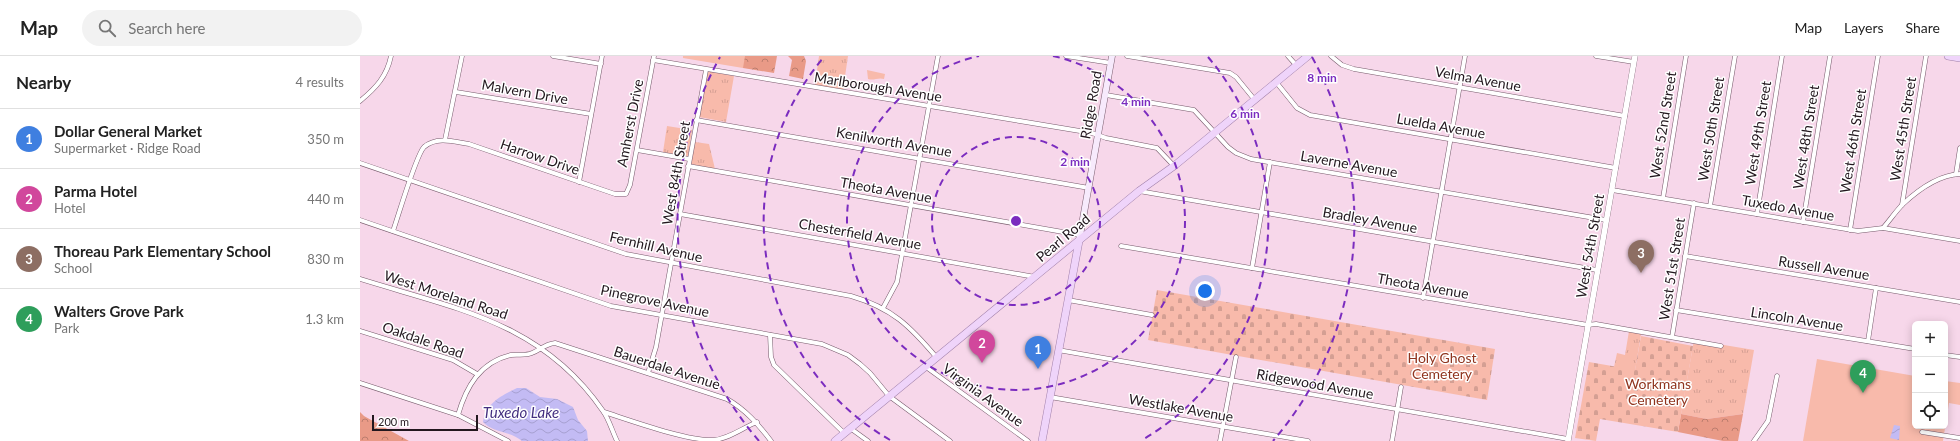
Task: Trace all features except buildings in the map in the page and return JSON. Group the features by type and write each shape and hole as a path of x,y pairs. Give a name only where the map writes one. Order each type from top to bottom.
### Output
{"main road":[{"name":"Ridge Road","path":"1042,441 1112,56"},
{"name":"Pearl Road","path":"835,441 1036,277 1079,238 1174,166 1308,56"},
{"path":"1948,56 1960,58"}],"street":[{"path":"360,101 374,89 384,77 391,56"},
{"path":"393,231 410,180 424,147 433,142 446,140 462,56"},
{"path":"553,56 601,64"},
{"path":"579,182 602,56"},
{"path":"883,308 897,282 938,56"},
{"path":"1066,56 1111,63"},
{"path":"1127,56 1230,73 1236,77 1254,99"},
{"path":"1288,56 1296,65"},
{"name":"Velma Avenue","path":"1331,56 1342,65 1354,69 1625,116"},
{"path":"1423,298 1464,56"},
{"path":"1596,56 1634,62"},
{"name":"West 54th Street","path":"1568,440 1635,56"},
{"name":"West 52nd Street","path":"1663,198 1686,56"},
{"name":"West 50th Street","path":"1710,206 1734,56"},
{"name":"West 49th Street","path":"1756,214 1782,56"},
{"name":"West 48th Street","path":"1803,222 1830,56"},
{"name":"West 46th Street","path":"1850,230 1878,56"},
{"name":"West 45th Street","path":"1902,205 1926,56"},
{"name":"Marlborough Avenue","path":"654,58 706,70 1098,135 1106,138 1157,148 1174,166"},
{"name":"Amherst Drive","path":"626,194 630,185 654,58"},
{"name":"West 84th Street","path":"648,374 656,347 706,70"},
{"name":"Luelda Avenue","path":"1276,82 1297,108 1310,115 1616,168"},
{"name":"Malvern Drive","path":"456,92 591,114"},
{"name":"Laverne Avenue","path":"1106,95 1194,110 1236,153 1251,159 1606,220"},
{"name":"Kenilworth Avenue","path":"696,120 1089,188"},
{"name":"Harrow Drive","path":"446,140 469,144 615,194 626,194"},
{"path":"1883,228 1902,205 1927,186 1958,174 1960,148"},
{"path":"637,150 689,159"},
{"path":"1252,268 1270,162"},
{"name":"Fernhill Avenue","path":"360,163 626,254 671,264 851,296 883,308 912,329 936,358"},
{"name":"Theota Avenue","path":"688,166 911,205 1079,238"},
{"name":"Tuxedo Avenue","path":"1612,190 1850,230 1864,231 1883,228 1960,241"},
{"name":"Bradley Avenue","path":"1139,192 1597,270"},
{"name":"West 51st Street","path":"1672,337 1694,203"},
{"name":"Chesterfield Avenue","path":"680,214 1036,277"},
{"name":"Pinegrove Avenue","path":"360,220 611,306 822,344 848,355 870,373 889,396 950,441"},
{"name":"Theota Avenue","path":"1121,246 1423,298 1588,325 1596,324 1721,346"},
{"name":"Russell Avenue","path":"1685,256 1960,302"},
{"name":"West Moreland Road","path":"360,279 499,323 541,347 578,379 604,412 617,441"},
{"path":"1868,341 1876,288"},
{"path":"1068,300 1152,315"},
{"name":"Lincoln Avenue","path":"1676,310 1912,348"},
{"name":"Oakdale Road","path":"360,331 453,360 477,374"},
{"path":"770,335 771,357 774,365 847,431 868,441"},
{"name":"Bauerdale Avenue","path":"477,374 503,358 532,353 541,347 551,344 561,344 727,399 738,405 757,422 771,441"},
{"name":"Ridgewood Avenue","path":"1058,350 1568,440"},
{"path":"1948,355 1960,357"},
{"path":"1220,441 1236,357"},
{"name":"Virginia Avenue","path":"926,367 1028,441"},
{"path":"458,414 467,390 477,374"},
{"path":"1754,441 1766,427 1777,376"},
{"path":"360,383 458,414 508,441"},
{"path":"1392,441 1401,387"},
{"name":"Westlake Avenue","path":"1050,397 1308,441"},
{"path":"604,412 686,438 700,440 714,440 731,436 757,422"},
{"path":"1922,432 1960,438"}],"green space":[{"path":"683,56 745,56 743,68 683,58"},
{"path":"740,56 777,56 774,73 743,68"},
{"path":"788,56 804,56 806,61 803,79 789,76 792,60"},
{"path":"819,56 848,56 843,90 815,85"},
{"path":"867,70 885,74 884,79 868,79"},
{"path":"707,71 734,76 726,122 699,117"},
{"path":"667,126 692,130 688,157 663,152"},
{"path":"695,142 709,144 715,169 690,164"},
{"name":"Holy Ghost Cemetery","path":"1157,290 1495,349 1487,400 1148,340"},
{"path":"1629,331 1641,334 1635,371 1614,367 1617,353 1625,355"},
{"name":"Workmans Cemetery","path":"1641,336 1693,346 1678,432 1600,419 1596,441 1575,438 1589,362 1635,370"},
{"path":"1694,340 1754,350 1743,414 1707,419 1681,414"},
{"path":"1817,359 1912,375 1912,429 1945,429 1943,441 1803,441"},
{"path":"1948,381 1960,383 1960,405 1949,403 1948,409"},
{"path":"360,412 364,416 409,441 360,441"},
{"path":"1681,414 1707,419 1743,414 1738,441 1723,441 1678,432"}],"water":[{"name":"Tuxedo Lake","path":"517,388 526,388 540,397 557,399 573,407 578,420 587,431 588,441 522,441 513,435 487,426 483,422 487,410 500,397"},
{"path":"1894,425 1900,426 1899,440 1890,438"}],"place":[{"name":"Thoreau Park Elementary School","path":"1641,273"},
{"name":"Parma Hotel","path":"982,363"},
{"name":"Dollar General Market","path":"1038,369"},
{"name":"Walters Grove Park","path":"1863,393"}]}
